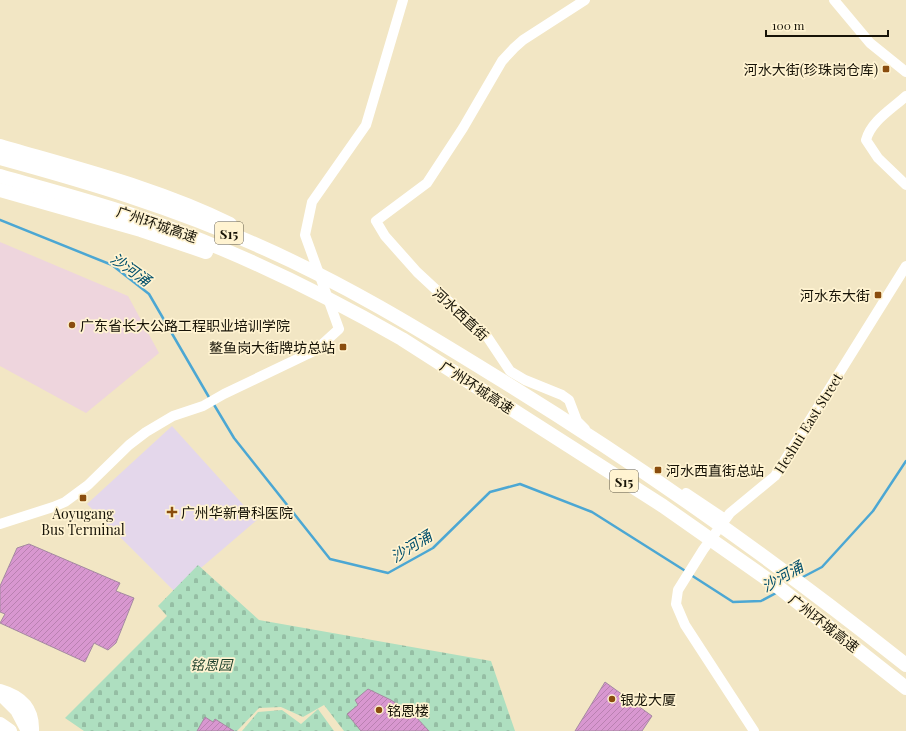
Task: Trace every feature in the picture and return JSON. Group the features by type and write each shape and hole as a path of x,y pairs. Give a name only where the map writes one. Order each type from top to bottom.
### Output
{"highway":[{"path":"0,146 124,182 194,207 252,235 342,286"},
{"name":"广州环城高速","path":"0,158 110,190 228,232 278,254 342,286 429,336 537,402 674,492 793,578 906,665"},
{"name":"广州环城高速","path":"0,176 153,222 222,248 293,280 402,338 663,506 776,586 906,688"},
{"path":"0,190 181,243 292,282 326,297"},
{"path":"0,691 17,698 26,706 32,718 32,731"},
{"path":"0,694 17,710 28,731"},
{"path":"0,724 10,731"}],"street":[{"path":"0,524 53,507 79,493 129,445 146,432 173,416 203,406 224,394 316,350 338,329 305,235 312,202 366,125 403,0"},
{"name":"河水西直街","path":"585,0 523,40 514,48 502,61 463,128 427,183 376,221 385,236 417,272 488,338 510,371 525,380 562,395 568,400 577,421 587,431 600,437 725,519"},
{"path":"834,0 870,43 906,72"},
{"path":"906,96 874,124 868,131 866,140 878,158 906,185"},
{"name":"Heshui East Street","path":"754,731 685,625 676,604 678,590 691,568 725,519 737,507 771,481 775,476 906,266"}],"shaded area":[{"name":"广东省长大公路工程职业培训学院","path":"0,242 128,296 159,353 86,413 0,366"},
{"name":"广州华新骨科医院","path":"172,426 257,520 174,591 87,504"}],"green space":[{"name":"铭恩园","path":"198,565 259,620 491,661 515,731 344,731 324,705 303,717 281,707 259,708 237,731 84,731 65,718 167,616 158,606"},
{"path":"318,709 334,731 242,731 258,712 282,710 301,724"}],"building":[{"path":"29,544 120,583 116,591 134,598 116,643 108,650 94,643 85,662 0,623 5,614 0,612 0,586 17,548"},
{"name":"银龙大厦","path":"605,682 652,716 642,731 575,731"},
{"name":"铭恩楼","path":"368,689 391,700 415,716 429,731 361,731 347,714 358,705 355,700"},
{"path":"205,717 213,722 215,719 234,731 197,731"}],"waterway":[{"name":"沙河涌","path":"0,220 112,265 149,294 210,399"},
{"name":"沙河涌","path":"213,403 234,438 330,559 388,573 433,548 490,492 520,484 592,512 687,572"},
{"name":"沙河涌","path":"801,578 822,567 873,511 906,461"},
{"name":"沙河涌","path":"691,575 733,602 761,601 778,592"}],"place":[{"name":"河水大街(珍珠岗仓库)","path":"886,69"},
{"name":"河水东大街","path":"878,295"},
{"name":"广东省长大公路工程职业培训学院","path":"72,325"},
{"name":"鳌鱼岗大街牌坊总站","path":"343,347"},
{"name":"河水西直街总站","path":"658,470"},
{"name":"Aoyugang Bus Terminal","path":"83,498"},
{"name":"广州华新骨科医院","path":"172,512"},
{"name":"银龙大厦","path":"612,699"},
{"name":"铭恩楼","path":"379,710"}]}
